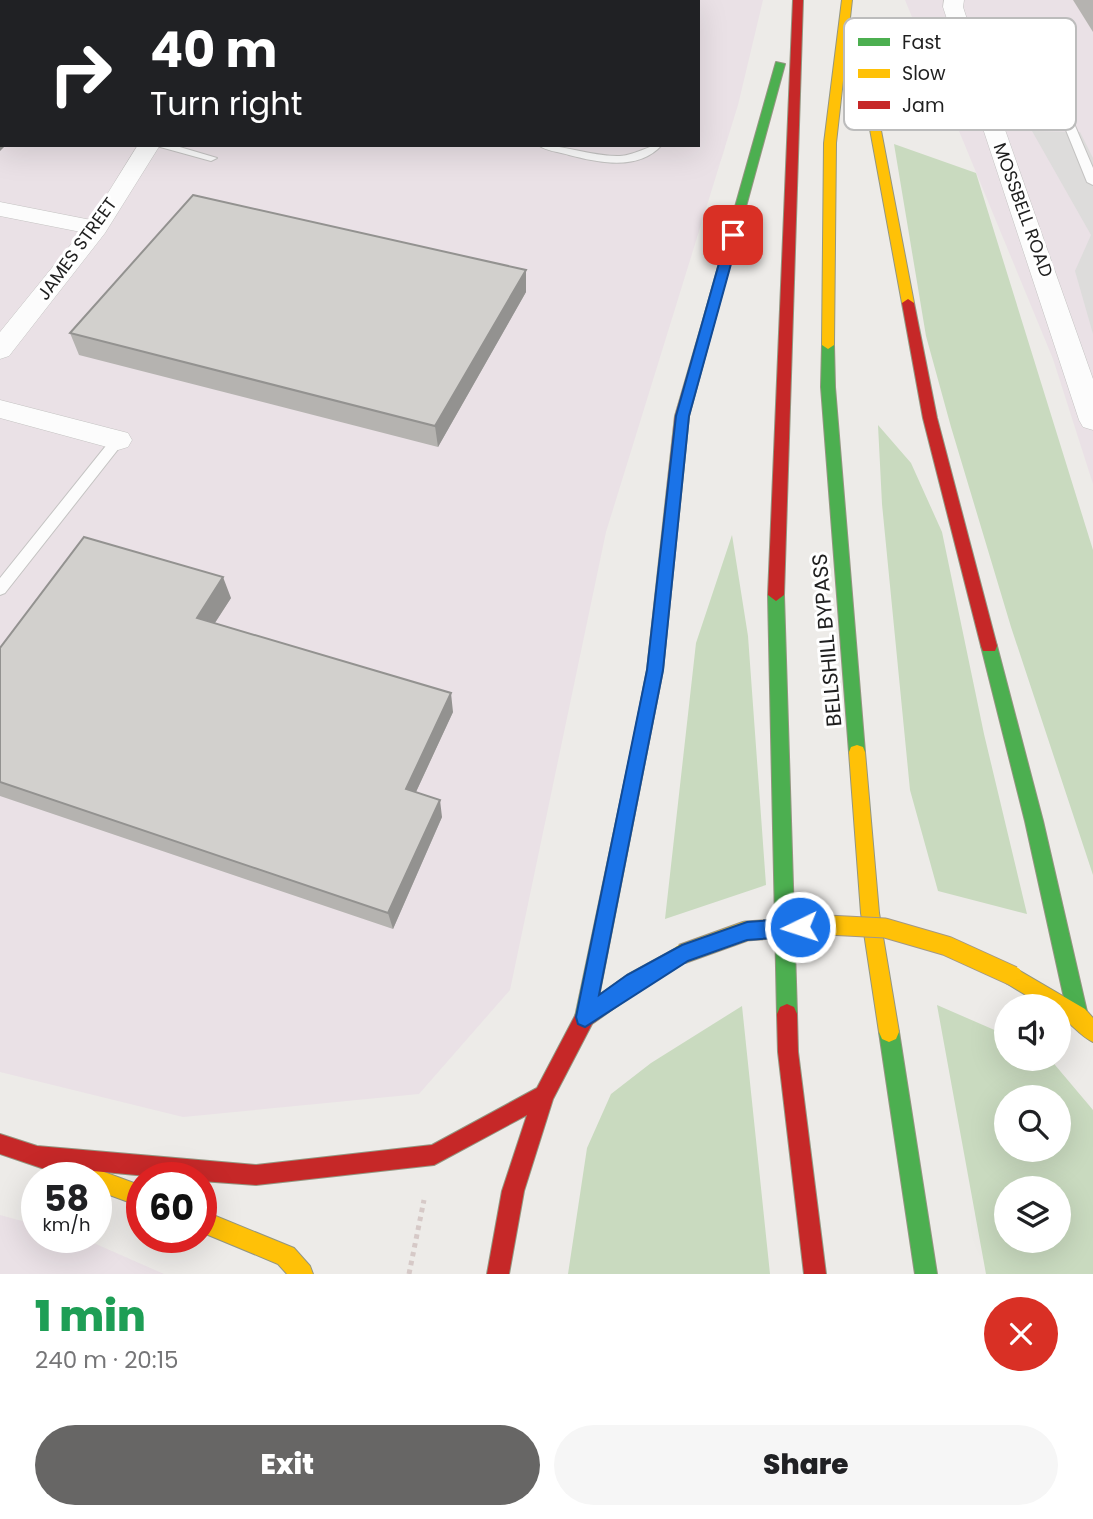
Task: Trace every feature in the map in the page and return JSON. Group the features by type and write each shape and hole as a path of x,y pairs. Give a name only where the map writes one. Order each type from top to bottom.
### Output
{"main road":[{"path":"849,0 852,18"},
{"name":"BELLSHILL BYPASS","path":"847,18 849,0"},
{"path":"499,1274 513,1191 544,1094 585,1017 655,670 682,416 798,1"},
{"name":"BELLSHILL BYPASS","path":"798,1 775,615 788,1052 815,1274"},
{"name":"BELLSHILL BYPASS","path":"844,38 830,143 828,387 870,913 926,1274"},
{"path":"874,130 930,418 1024,781 1078,1016"},
{"path":"585,1017 634,982 682,954 747,931 827,925 885,928 947,946 1013,976 1078,1016 1093,1032"},
{"path":"39,1156 256,1175 434,1155 544,1094"},
{"path":"0,1144 54,1162"},
{"path":"217,1227 286,1255 302,1274"}],"street":[{"name":"MOSSBELL ROAD","path":"954,0 957,18"},
{"name":"MOSSBELL ROAD","path":"994,130 1059,311 1093,420"},
{"name":"JAMES STREET","path":"0,350 97,228 148,147"},
{"path":"0,209 97,228"},
{"path":"0,410 118,440"}],"lane":[{"path":"1071,130 1093,182"},
{"path":"166,147 211,158"},
{"path":"555,147 625,159 650,153 655,147"},
{"path":"0,589 118,440"}],"path":[{"path":"409,1274 434,1155"}],"shaded area":[{"path":"700,0 763,0 738,105 606,532 510,990 419,1094 183,1117 0,1072 0,147 700,147"},
{"path":"905,0 1093,0 1093,484 1053,359 959,130 1076,130 1076,18 912,18"},
{"path":"1032,131 1080,132 1093,158 1093,334 1075,271 1091,235"},
{"path":"0,1215 21,1221 21,1253 112,1251 164,1274 0,1274"}],"green space":[{"path":"894,144 976,173 1093,550 1093,875 1011,627 926,336"},
{"path":"878,425 911,463 942,532 984,734 1027,914 938,891 910,790 882,504"},
{"path":"732,535 748,636 766,885 665,919 696,643"},
{"path":"937,1005 994,1030 994,1071 1060,1071 1093,1110 1093,1274 986,1274"},
{"path":"742,1006 770,1274 568,1274 587,1148 611,1094 651,1063"}],"building":[{"path":"193,195 526,270 435,426 70,333"},
{"path":"84,537 223,577 197,618 451,693 406,789 440,800 388,913 0,782 0,648"}],"traffic: fast":[{"path":"709,320 780,64"},
{"path":"828,345 828,387 857,752"},
{"path":"776,595 787,1014"},
{"path":"989,646 1034,821 1078,1016"},
{"path":"585,1017 642,736"},
{"path":"889,1032 926,1274"}],"traffic: slow":[{"path":"845,18 847,0"},
{"path":"828,345 830,143 844,25"},
{"path":"876,130 908,303"},
{"path":"857,752 870,913 889,1032"},
{"path":"682,954 746,931 827,925 885,928 947,946 1013,976"},
{"path":"1013,976 1078,1016 1093,1032"},
{"path":"112,1185 126,1191"},
{"path":"217,1228 286,1256 302,1274"}],"traffic: jam":[{"path":"776,595 798,0"},
{"path":"908,303 930,418 989,646"},
{"path":"642,736 655,670 682,416 709,320"},
{"path":"498,1274 513,1191 544,1095 585,1017 634,982 682,954"},
{"path":"787,1014 788,1052 815,1274"},
{"path":"39,1156 256,1175 352,1166 434,1155 544,1095"},
{"path":"0,1144 53,1162"}],"route":[{"path":"733,235 682,416 655,670 585,1017 634,982 682,954 747,931 800,927"}]}
